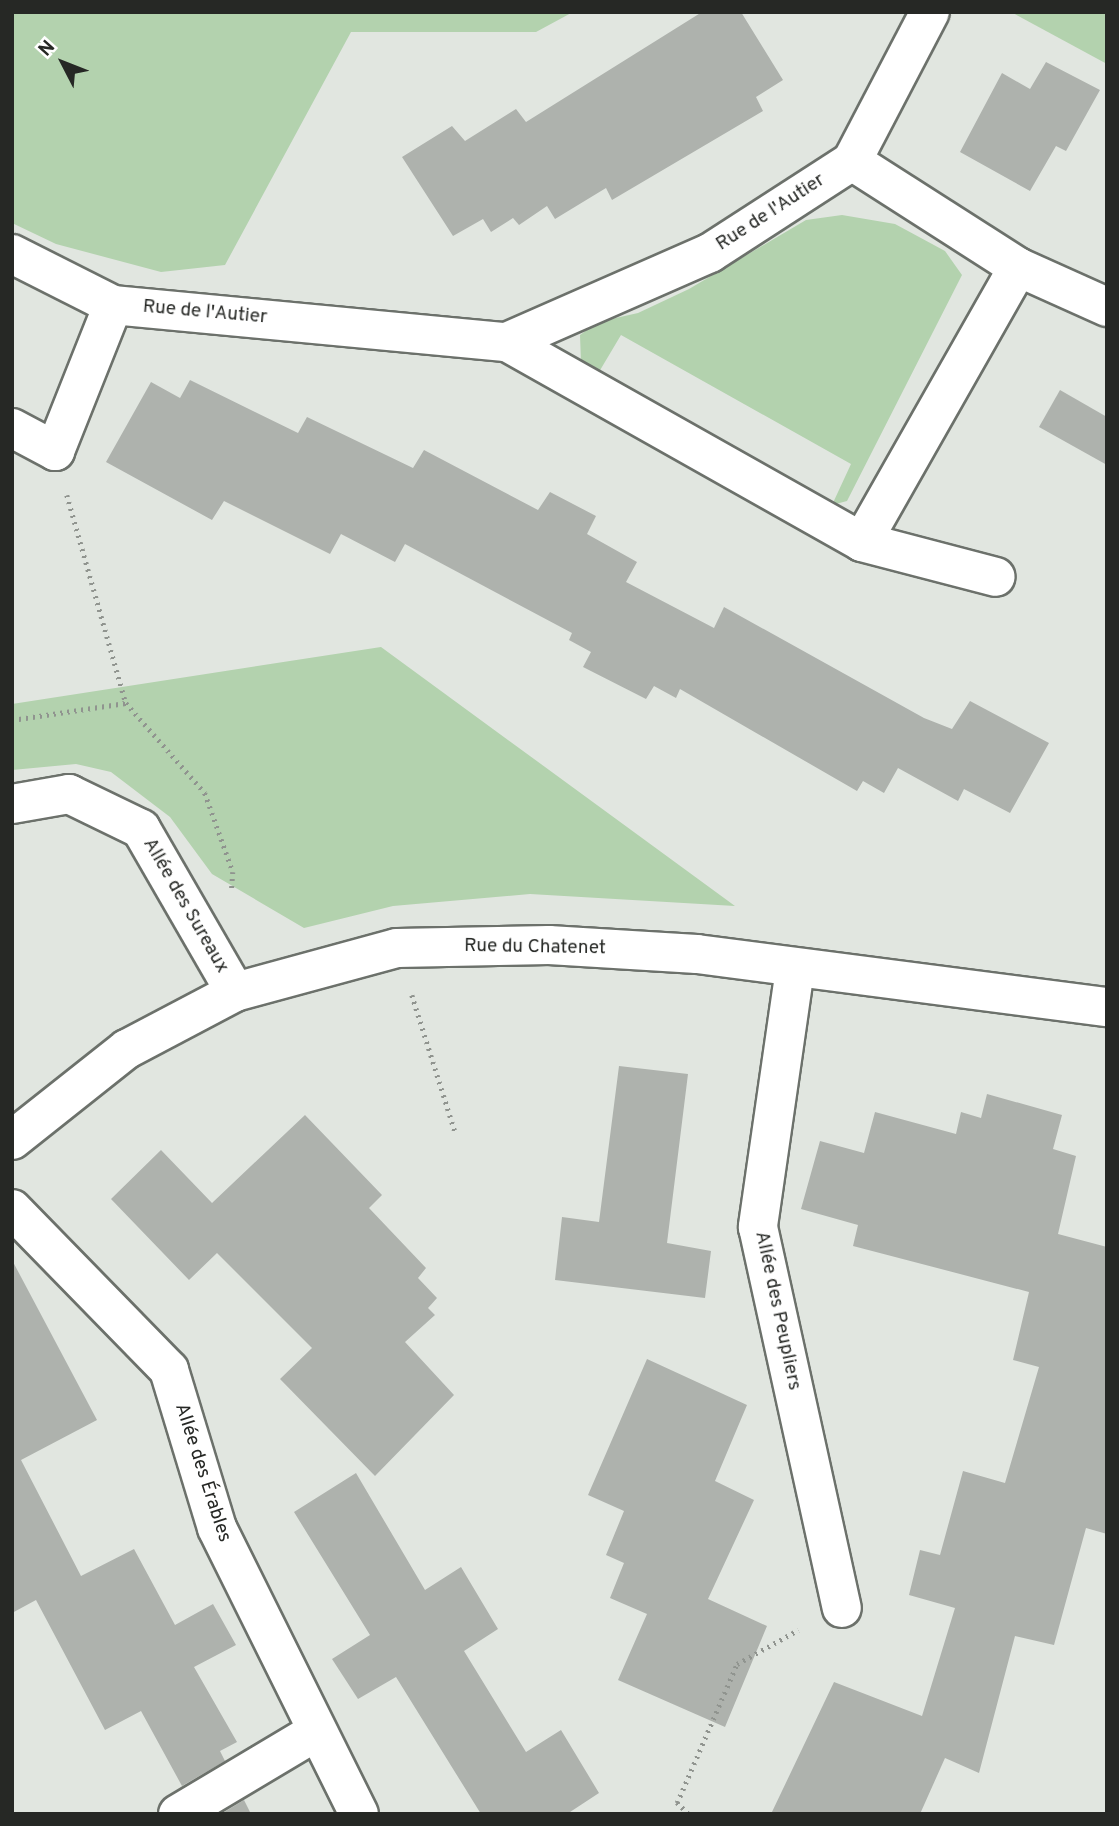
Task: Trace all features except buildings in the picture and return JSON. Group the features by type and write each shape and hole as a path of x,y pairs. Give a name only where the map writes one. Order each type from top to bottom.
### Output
{"street":[{"path":"930,12 852,161 1018,267 1107,307"},
{"name":"Rue de l'Autier","path":"507,342 710,253 852,161"},
{"name":"Rue de l'Autier","path":"12,254 113,304 507,342 862,542 996,578"},
{"path":"862,542 1018,267"},
{"path":"12,428 55,451 113,304"},
{"name":"Allée des Sureaux","path":"12,804 69,794 141,830 235,992"},
{"name":"Rue du Chatenet","path":"12,1140 127,1049 235,992 397,948 562,946 696,954 795,970 1107,1007"},
{"name":"Allée des Peupliers","path":"795,970 758,1227 842,1607"},
{"name":"Allée des Érables","path":"12,1209 169,1370 217,1528 359,1814"},
{"path":"178,1814 317,1731"}],"path":[{"path":"55,451 126,703 205,793 233,872 232,899"},
{"path":"12,720 126,703"},
{"path":"397,948 455,1131"},
{"path":"688,1814 677,1803 737,1664 842,1607"}],"green space":[{"path":"12,12 573,12 536,32 351,32 225,265 161,272 56,244 12,223"},
{"path":"1011,12 1107,12 1107,64"},
{"path":"842,215 895,224 945,251 962,275 847,501 832,505 851,464 621,335 596,377 581,362 580,335 598,322 638,313 689,289 806,220"},
{"path":"381,647 735,906 530,894 393,906 304,928 212,874 170,817 111,772 76,764 12,770 12,704"}]}
